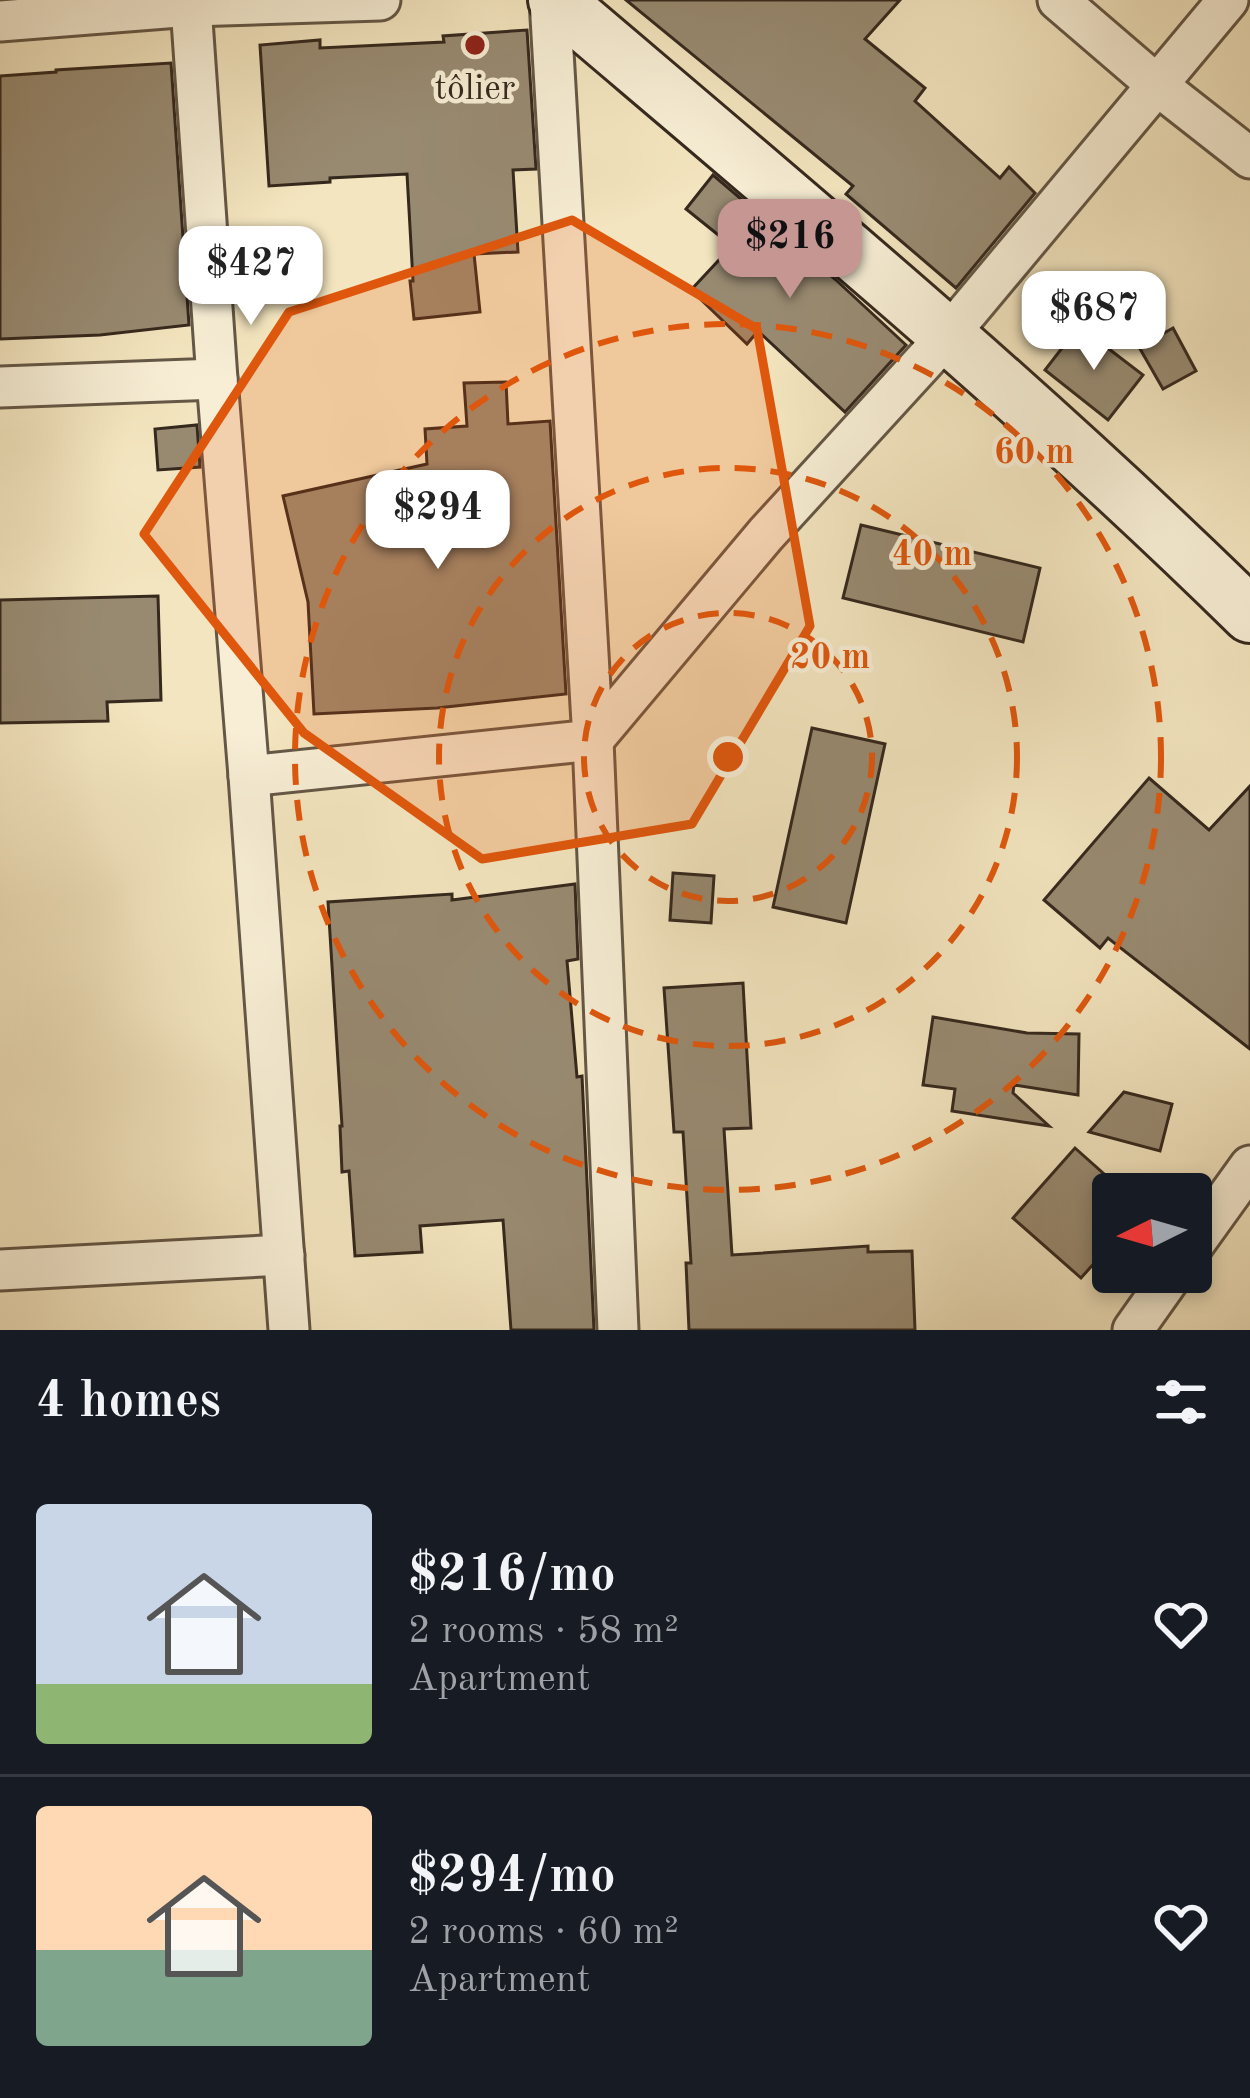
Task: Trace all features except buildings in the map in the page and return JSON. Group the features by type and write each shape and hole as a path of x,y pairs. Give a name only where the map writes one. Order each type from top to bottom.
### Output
{"street":[{"path":"0,21 191,5 380,0"},
{"path":"553,0 949,334 1250,615"},
{"path":"553,0 618,1330"},
{"path":"1058,0 1250,158"},
{"path":"249,776 592,740 766,534 949,334 1228,0"},
{"path":"191,5 289,1330"},
{"path":"0,386 217,379"},
{"path":"1212,1219 1250,1166"},
{"path":"0,1270 284,1255"},
{"path":"1133,1330 1159,1293"}],"highlighted area":[{"path":"572,220 757,329 810,626 692,824 482,859 304,733 144,534 289,312"}],"place":[{"name":"tôlier","path":"475,45"}]}
